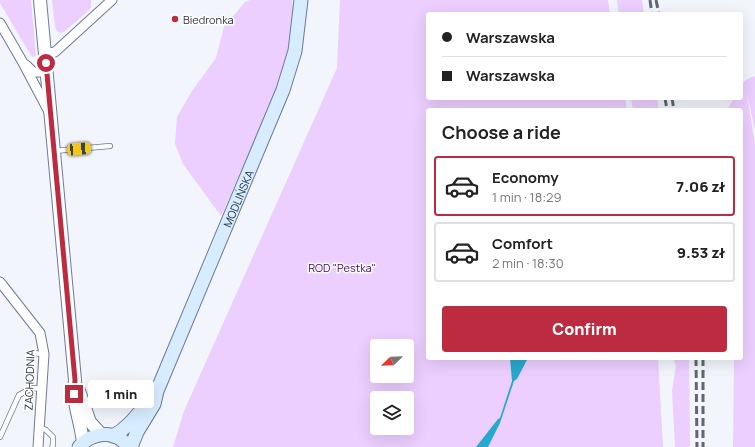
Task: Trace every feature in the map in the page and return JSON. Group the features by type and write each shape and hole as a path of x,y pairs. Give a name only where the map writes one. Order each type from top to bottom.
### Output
{"main road":[{"name":"MODLIŃSKA","path":"131,447 137,432 154,404 157,391 283,90 295,51 301,0"},
{"name":"MODLIŃSKA","path":"81,444 90,437 120,432 128,425 157,391"},
{"path":"107,435 120,439 128,447"}],"street":[{"path":"40,0 75,380 74,394 81,444"},
{"path":"45,54 55,52 107,2"},
{"path":"0,23 42,97 51,117"},
{"path":"22,62 33,72 47,72"},
{"name":"ZACHODNIA","path":"0,282 40,333 44,354 38,447"},
{"path":"75,380 90,422 107,435"}],"lane":[{"path":"54,151 110,146"},
{"path":"31,352 44,354"},
{"path":"0,437 19,394 32,388 42,389"},
{"path":"40,427 46,430 53,437 52,447"}],"green space":[{"path":"0,0 31,0 36,56 32,57 0,3"},
{"path":"52,0 91,0 91,7 64,32 61,33 57,31 55,27"},
{"path":"250,0 292,0 294,17 290,51 279,85 221,216 183,164 175,144 177,117 192,91 216,58 224,27 245,2"},
{"name":"ROD \"Pestka\"","path":"340,0 608,0 610,12 426,12 426,100 625,100 627,108 426,108 426,360 658,360 663,447 173,447 184,411 337,68"},
{"path":"617,0 642,0 644,12 619,12"},
{"path":"755,76 755,130 747,93 755,145 755,447 733,447 734,360 743,360 743,108 728,108 733,100 743,100 743,83 747,79"},
{"path":"631,100 657,100 659,108 633,108"},
{"path":"674,360 689,360 690,447 675,447 672,391 676,366"}],"water":[{"path":"510,360 527,360 517,379 514,381 500,423 488,447 476,447 500,418 512,381"}],"railway":[{"path":"650,0 652,12"},
{"path":"656,0 659,12"},
{"path":"665,100 667,108"},
{"path":"672,100 674,108"},
{"path":"696,360 697,447"},
{"path":"703,360 703,447"}],"place":[{"name":"Biedronka","path":"175,19"}],"route":[{"path":"46,63 75,380 74,394"}]}
